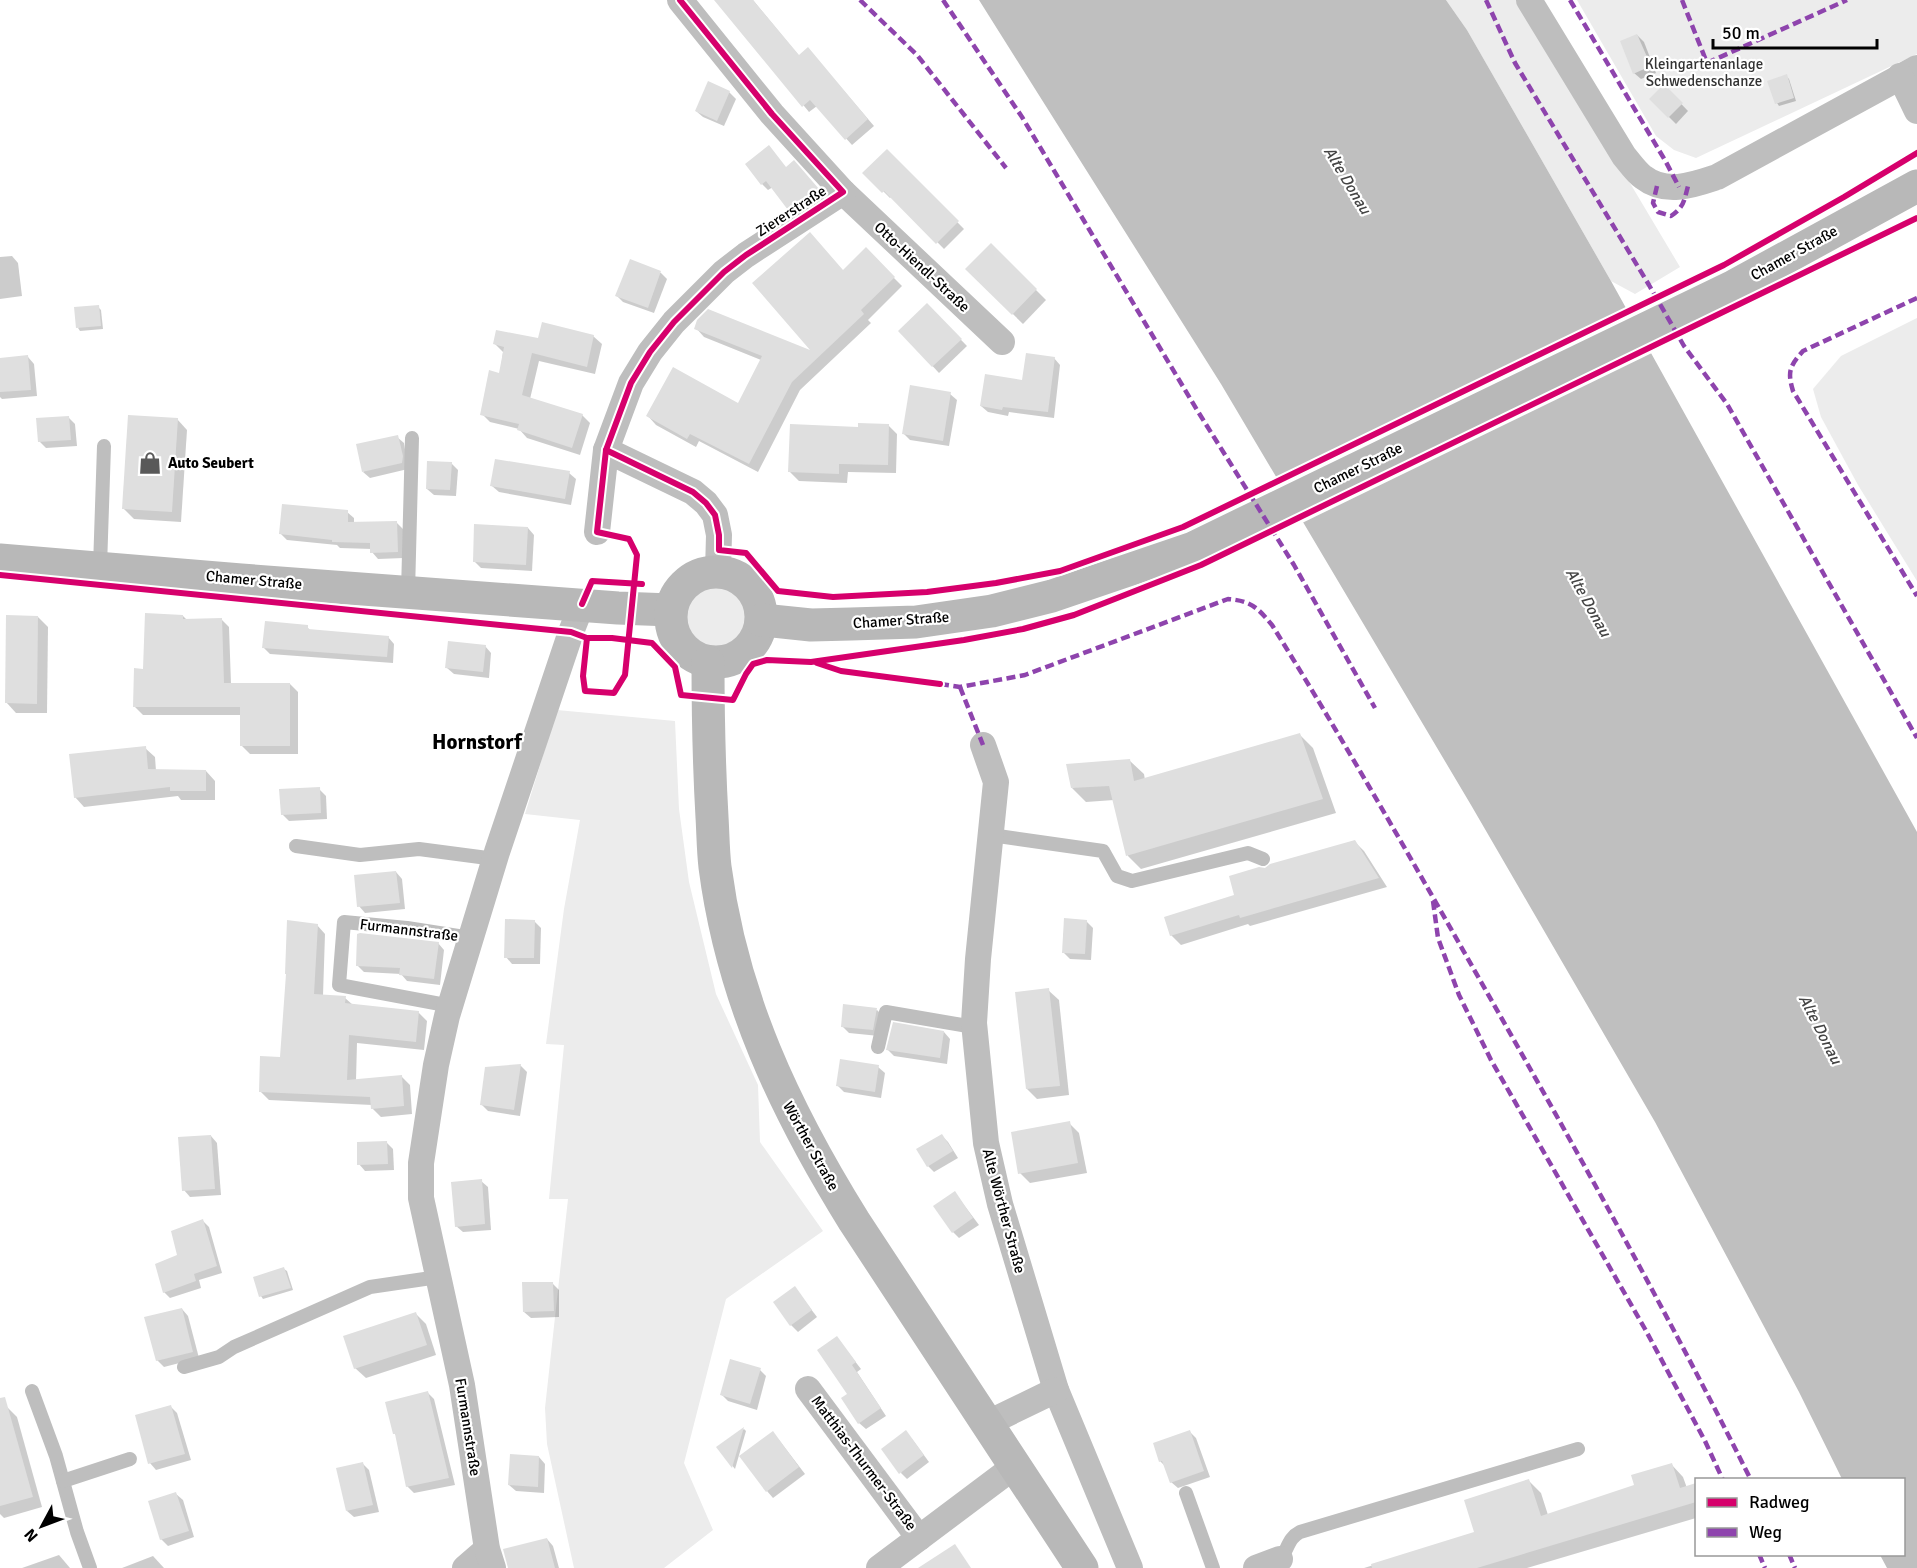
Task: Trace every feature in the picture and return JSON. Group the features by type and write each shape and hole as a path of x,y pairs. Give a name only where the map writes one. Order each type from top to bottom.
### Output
{"main road":[{"name":"Chamer Straße","path":"762,620 811,625 916,622 992,611 1052,596 1193,548 1734,286 1917,186"},
{"name":"Chamer Straße","path":"0,560 618,608 663,609"},
{"path":"718,571 732,574 745,581 754,592 760,605 762,620 758,635 750,648 738,657 723,662 708,662 695,657 684,648 676,637 663,609 682,586 693,578 718,571"},
{"name":"Wörther Straße","path":"708,662 710,781 715,865 734,962 750,1015 773,1074 824,1174 1082,1568"}],"street":[{"name":"Ziererstraße","path":"597,532 606,450 631,383 650,352 674,322 724,272 746,255 843,192 772,114 680,0"},
{"path":"1529,0 1624,156 1642,176 1657,186 1688,186 1717,177 1909,72 1917,111"},
{"name":"Otto-Hiendl-Straße","path":"843,192 1002,342"},
{"path":"606,450 693,492 706,503 715,515 719,535 718,571"},
{"name":"Furmannstraße","path":"465,1568 490,1558 462,1385 421,1198 421,1163 436,1065 450,1006 495,859 582,604"},
{"name":"Alte Wörther Straße","path":"983,745 996,782 978,959 975,1028 986,1143 1000,1204 1056,1390 1130,1568"},
{"name":"Matthias-Thurmer-Straße","path":"808,1389 919,1538"},
{"path":"988,1422 1056,1390"},
{"name":"Matthias-Thurmer-Straße","path":"890,1565 919,1538 1016,1466"},
{"path":"1256,1568 1280,1559"}],"lane":[{"path":"408,592 412,438"},
{"path":"100,567 104,446"},
{"path":"991,835 1103,851 1117,876 1132,880 1248,852 1263,859"},
{"path":"296,846 360,855 419,849 495,859"},
{"name":"Furmannstraße","path":"450,1006 339,985 344,922 407,928 471,938"},
{"path":"878,1047 886,1012 975,1028"},
{"path":"184,1367 219,1357 234,1347 370,1287 438,1277"},
{"path":"32,1391 56,1456 76,1532 90,1568"},
{"path":"1280,1559 1290,1539 1300,1532 1578,1449"},
{"path":"63,1481 130,1459"},
{"path":"1186,1493 1213,1568"}],"green space":[{"path":"1446,0 1521,0 1680,267 1635,294 1611,281 1467,30"},
{"name":"Kleingartenanlage Schwedenschanze","path":"1577,0 1917,0 1917,54 1696,158 1674,150 1656,136"},
{"path":"1917,318 1917,581 1858,485 1821,417 1813,389 1841,356"},
{"path":"710,586 722,586 739,595 746,606 748,618 746,630 739,641 722,650 710,650 698,645 689,636 684,624 684,612 689,600 698,591"},
{"path":"557,710 675,721 679,809 689,882 716,994 758,1085 760,1142 823,1231 726,1299 684,1463 713,1530 664,1568 574,1568 547,1444 545,1408 568,1199 549,1199 564,1045 546,1044 564,909 580,820 525,814"}],"water":[{"name":"Alte Donau","path":"979,0 1446,0 1467,30 1611,281 1917,832 1917,1568 1887,1568 1881,1556 1905,1556 1905,1478 1842,1478 1799,1392 1655,1122 1471,805 1221,384"}],"pier":[{"path":"1629,307 1654,352 1300,524 1274,479"}],"building":[{"path":"714,0 753,0 799,55 808,47 868,119 845,140 810,100 802,107"},
{"path":"1637,34 1651,66 1633,74 1620,41"},
{"path":"1787,74 1794,98 1775,104 1767,81"},
{"path":"708,81 730,91 717,121 695,111"},
{"path":"1664,84 1683,103 1668,118 1649,99"},
{"path":"769,145 786,167 794,160 819,189 788,210 766,181 761,185 745,164"},
{"path":"887,149 959,221 936,244 884,191 882,193 862,173"},
{"path":"810,232 843,270 866,247 895,277 861,310 864,314 792,382 749,464 690,434 687,439 646,416 673,367 738,403 762,356 694,329 697,320 708,309 810,350 752,283"},
{"path":"991,243 1037,289 1012,315 965,269"},
{"path":"630,259 661,271 648,308 615,296"},
{"path":"927,303 962,339 932,367 898,331"},
{"path":"99,305 101,326 76,328 74,307"},
{"path":"542,322 594,335 587,367 532,353 522,395 583,414 572,448 517,430 519,424 480,415 489,370 499,373 504,347 493,344 496,330 538,338"},
{"path":"1026,353 1055,357 1048,412 1003,407 1002,410 980,406 985,374 1022,380"},
{"path":"28,355 31,390 0,392 0,358"},
{"path":"910,385 951,392 943,441 902,434"},
{"name":"Auto Seubert","path":"128,415 178,418 172,512 122,509"},
{"path":"69,416 71,440 38,442 36,418"},
{"path":"858,423 889,424 888,465 839,464 839,474 788,472 790,424 858,427"},
{"path":"398,435 403,456 402,463 362,472 356,444"},
{"path":"495,459 570,471 565,499 490,486"},
{"path":"427,461 452,462 450,490 426,489"},
{"path":"282,504 348,510 348,522 397,521 398,552 370,553 370,543 332,542 332,540 279,534"},
{"path":"474,524 528,527 526,565 473,562"},
{"path":"145,613 183,615 183,619 222,618 224,683 290,683 290,746 240,746 240,707 133,707 134,668 143,669"},
{"path":"6,615 38,616 37,704 5,703"},
{"path":"265,621 308,625 308,629 389,636 387,657 262,648"},
{"path":"448,641 486,645 483,672 445,668"},
{"path":"1300,733 1323,799 1126,856 1109,786 1071,788 1066,764 1130,759 1134,781"},
{"path":"146,746 148,769 206,770 206,791 170,791 170,787 74,798 69,754"},
{"path":"320,787 321,813 281,815 279,789"},
{"path":"1355,840 1379,878 1170,936 1164,917 1234,895 1229,876 1259,867 1265,868 1270,864"},
{"path":"396,871 400,903 357,907 354,875"},
{"path":"1064,918 1087,920 1085,954 1062,953"},
{"path":"505,919 535,920 534,958 504,958"},
{"path":"287,920 318,924 314,994 346,996 345,1003 419,1011 416,1042 349,1035 347,1080 402,1075 404,1106 371,1109 370,1097 259,1092 260,1056 280,1057"},
{"path":"357,934 439,942 434,979 399,975 400,968 356,966"},
{"path":"1049,988 1060,1086 1026,1089 1015,992"},
{"path":"843,1004 877,1008 873,1030 841,1027"},
{"path":"893,1022 944,1031 940,1058 886,1050"},
{"path":"840,1059 879,1065 875,1092 836,1086"},
{"path":"521,1064 514,1110 480,1105 485,1067"},
{"path":"1070,1121 1078,1163 1018,1174 1011,1132"},
{"path":"942,1134 953,1151 927,1167 916,1149"},
{"path":"211,1135 215,1189 182,1191 178,1137"},
{"path":"387,1141 388,1164 357,1165 357,1142"},
{"path":"482,1179 485,1224 455,1227 451,1182"},
{"path":"955,1191 973,1218 952,1233 933,1206"},
{"path":"203,1219 217,1266 194,1274 196,1281 163,1293 155,1264 177,1255 171,1231"},
{"path":"284,1267 291,1288 259,1297 253,1277"},
{"path":"522,1282 553,1282 554,1311 523,1312"},
{"path":"795,1286 812,1310 790,1326 773,1302"},
{"path":"182,1308 193,1352 156,1361 144,1317"},
{"path":"416,1312 427,1345 354,1369 343,1336"},
{"path":"837,1336 856,1362 852,1365 881,1408 858,1424 841,1398 847,1394 817,1350"},
{"path":"730,1359 761,1368 750,1404 720,1395"},
{"path":"428,1391 449,1478 406,1487 395,1434 393,1434 385,1402"},
{"path":"5,1397 33,1497 0,1506 0,1398"},
{"path":"171,1405 185,1454 148,1464 135,1415"},
{"path":"744,1427 732,1468 716,1447"},
{"path":"906,1430 924,1455 899,1474 881,1449"},
{"path":"1190,1430 1204,1471 1170,1483 1162,1461 1159,1462 1153,1443"},
{"path":"773,1431 799,1467 766,1492 739,1456"},
{"path":"510,1454 539,1456 538,1487 508,1485"},
{"path":"363,1462 373,1505 346,1511 336,1468"},
{"path":"1672,1463 1680,1488 1695,1483 1695,1502 1477,1568 1372,1568 1371,1564 1474,1532 1464,1500 1529,1479 1541,1516 1634,1485 1631,1475"},
{"path":"176,1492 189,1531 160,1540 148,1501"},
{"path":"547,1538 555,1568 508,1568 503,1549"},
{"path":"955,1544 971,1568 918,1568"}],"marked path":[{"path":"860,0 917,55 1006,168"},
{"path":"943,0 1022,117 1197,410 1294,565 1375,708"},
{"path":"1486,0 1515,63 1684,346 1727,404 1917,738"},
{"path":"1570,0 1679,187"},
{"path":"1682,0 1707,63 1847,0"},
{"path":"1657,186 1653,203 1658,212 1671,216 1681,207 1688,186"},
{"path":"1917,298 1803,351 1795,361 1790,374 1793,391 1917,596"},
{"path":"940,684 960,687 1025,675 1228,599 1248,603 1262,614 1272,625 1357,766 1526,1062 1657,1299 1750,1478"},
{"path":"960,687 983,745"},
{"path":"1433,901 1438,938 1459,995 1491,1060 1645,1329 1705,1441 1722,1478"},
{"path":"1760,1556 1765,1568"},
{"path":"1790,1556 1795,1568"}],"cycle path":[{"path":"587,638 583,676 585,691 614,693 625,675 637,555 629,539 597,532 606,450 631,383 650,352 674,322 724,272 746,255 843,192 772,114 680,0"},
{"path":"606,450 693,492 715,515 719,550 746,553 778,591 833,597 927,592 996,583 1060,571 1183,527 1724,265 1917,153"},
{"path":"0,575 571,632 587,638 612,638 652,643 675,667 681,695 733,700 753,664 767,660 811,662 1023,629 1074,615 1201,565 1917,218"},
{"path":"582,604 592,581 642,584"},
{"path":"817,663 841,671 940,684"}],"place":[{"name":"Auto Seubert","path":"150,463"}],"district":[{"name":"Hornstorf","path":"477,742"}]}
